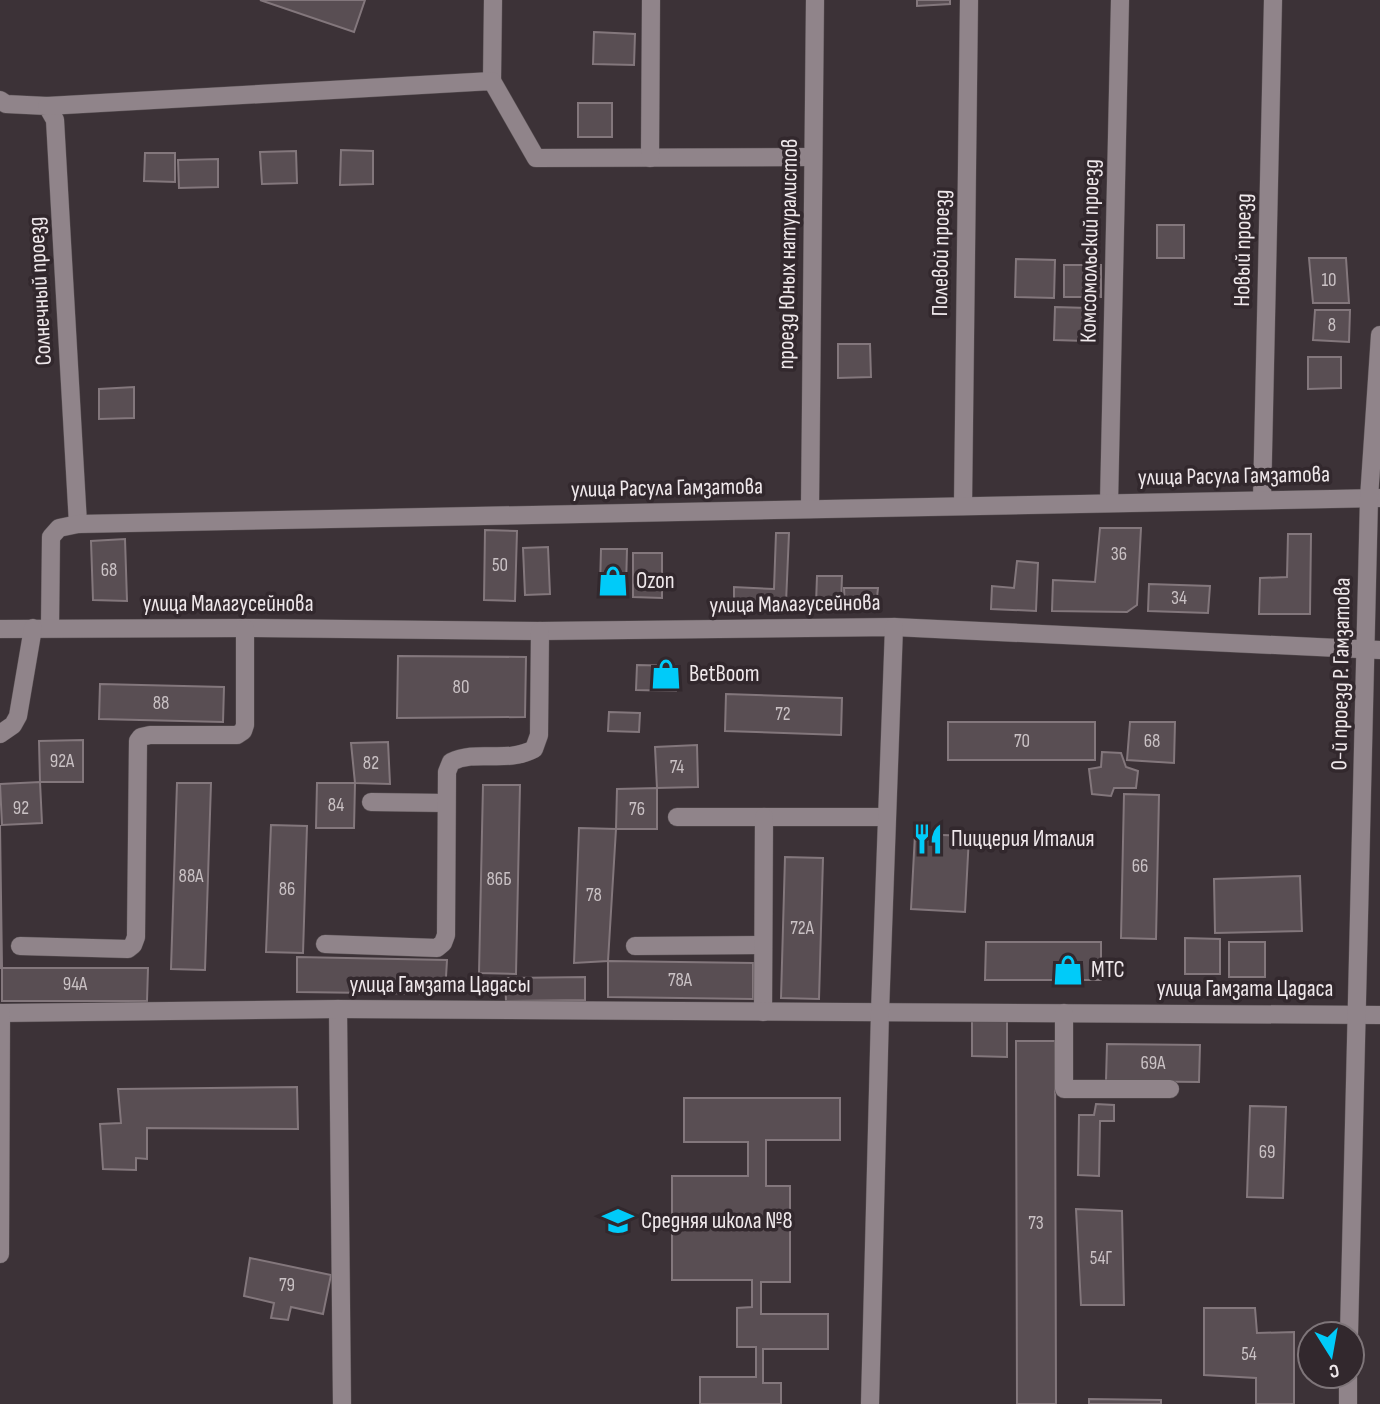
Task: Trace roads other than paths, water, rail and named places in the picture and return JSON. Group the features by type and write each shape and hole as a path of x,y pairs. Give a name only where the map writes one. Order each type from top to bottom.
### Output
{"street":[{"path":"493,0 492,81 536,158 813,157"},
{"path":"650,158 651,0"},
{"name":"проезд Юных натуралистов","path":"810,509 815,0"},
{"name":"Полевой проезд","path":"963,506 969,0"},
{"name":"Комсомольский проезд","path":"1109,503 1120,0"},
{"name":"Новый проезд","path":"1262,500 1273,0"},
{"path":"0,100 6,104 47,106 492,81"},
{"name":"Солнечный проезд","path":"47,106 55,120 78,524"},
{"name":"0-й проезд Р. Гамзатова","path":"1349,1320 1357,1014 1373,650 1380,335"},
{"name":"улица Расула Гамзатова","path":"78,524 1375,498"},
{"path":"0,734 13,725 18,716 41,628 51,537 59,528 78,524"},
{"path":"870,1404 886,817 894,627"},
{"name":"улица Малагусейнова","path":"0,629 540,631 894,627 1373,650"},
{"path":"20,947 128,949 133,945 136,937 138,741 141,737 150,735 237,735 243,731 246,628"},
{"path":"325,944 437,948 443,943 446,935 447,772 451,762 460,757 520,756 534,749 539,735 540,631"},
{"path":"371,802 446,803"},
{"path":"677,817 886,817"},
{"path":"764,817 764,1012"},
{"path":"635,946 762,945"},
{"path":"338,1009 342,1404"},
{"name":"улица Гамзата Цадасы","path":"1,1013 338,1009 880,1012"},
{"name":"улица Гамзата Цадаса","path":"880,1012 1380,1015"},
{"path":"0,1254 1,1013"},
{"path":"1064,1013 1064,1089 1171,1089"}],"place":[{"name":"Ozon","path":"613,581"},
{"name":"BetBoom","path":"666,674"},
{"name":"Пиццерия Италия","path":"928,839"},
{"name":"МТС","path":"1068,970"},
{"name":"Средняя школа №8","path":"618,1221"}]}
